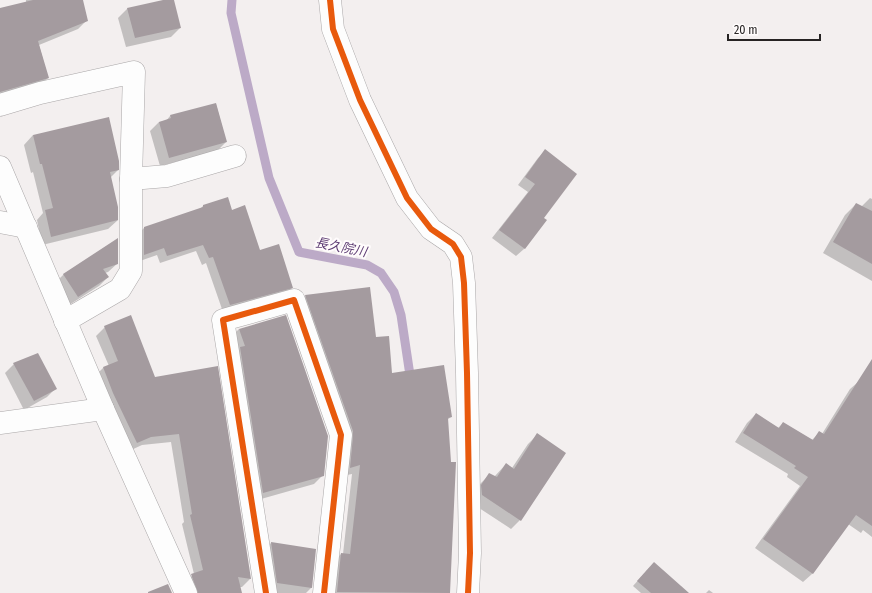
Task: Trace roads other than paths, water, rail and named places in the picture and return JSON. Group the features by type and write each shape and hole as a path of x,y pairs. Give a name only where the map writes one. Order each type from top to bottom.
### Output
{"street":[{"path":"330,0 333,28 360,100 407,198 431,229 453,244 461,257 464,283 466,350 470,553 468,593"},
{"path":"0,105 40,93 134,72 131,179 131,271 120,289 64,321"},
{"path":"131,179 167,176 235,156"},
{"path":"0,167 64,321 186,593"},
{"path":"0,222 26,227"},
{"path":"266,593 224,320 294,300 340,435 324,593"},
{"path":"0,423 103,409"}],"waterway":[{"name":"長久院川","path":"232,0 231,13 269,178 299,252 367,265 381,273 394,292 401,315 411,382"}]}
